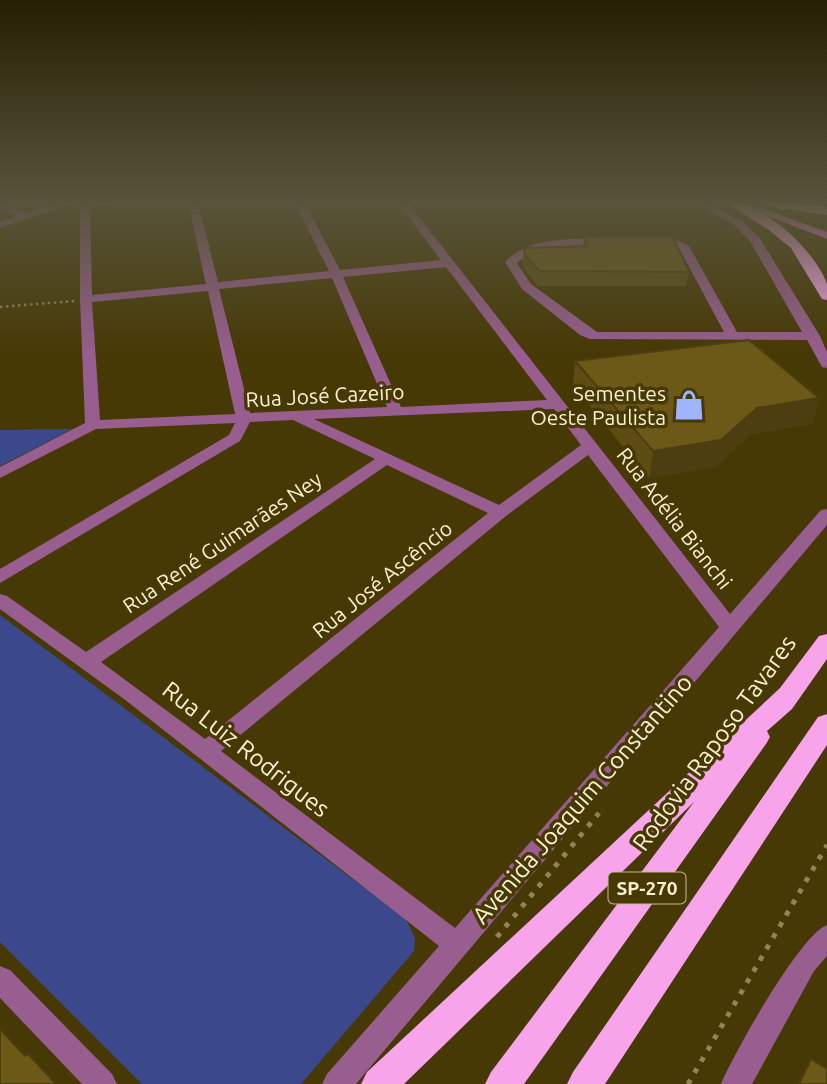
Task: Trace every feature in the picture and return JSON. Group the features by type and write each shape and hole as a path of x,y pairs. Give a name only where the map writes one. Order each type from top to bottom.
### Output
{"highway":[{"path":"801,254 827,296"},
{"name":"Rodovia Raposo Tavares","path":"503,1084 827,642"},
{"path":"379,1084 790,692"},
{"name":"SP-270","path":"585,1084 827,724"}],"street":[{"path":"0,472 93,425 86,254"},
{"path":"0,577 235,438 244,420 205,254"},
{"path":"326,254 396,412"},
{"name":"Rua Adélia Bianchi","path":"443,254 731,629"},
{"path":"523,254 511,262 526,286 585,332 594,336 813,336"},
{"path":"687,254 732,335"},
{"path":"763,254 827,364"},
{"path":"86,299 450,263"},
{"name":"Rua José Cazeiro","path":"93,425 558,404"},
{"path":"296,417 500,512"},
{"name":"Rua José Ascêncio","path":"206,751 500,512 590,446"},
{"name":"Rua René Guimarães Ney","path":"86,662 384,460"},
{"name":"Avenida Joaquim Constantino","path":"337,1084 731,629 827,514"},
{"name":"Rua Luiz Rodrigues","path":"0,600 206,751 456,944"},
{"path":"736,1084 805,962 827,937"},
{"path":"0,979 102,1084"}],"path":[{"path":"0,307 86,299"},
{"path":"490,945 605,805"},
{"path":"688,1084 827,845"}],"shaded area":[{"path":"73,429 0,466 0,430"},
{"path":"0,615 406,919 415,938 414,951 301,1084 142,1084 0,942"}],"building":[{"path":"680,254 689,272 539,271 525,255"},
{"name":"Sementes Oeste Paulista","path":"749,340 819,398 757,408 721,440 653,451 575,361"},
{"path":"0,1029 25,1056 28,1054 56,1084 0,1084"},
{"path":"811,1059 827,1069 827,1084 799,1084"}],"place":[{"name":"Sementes Oeste Paulista","path":"689,405"}]}
